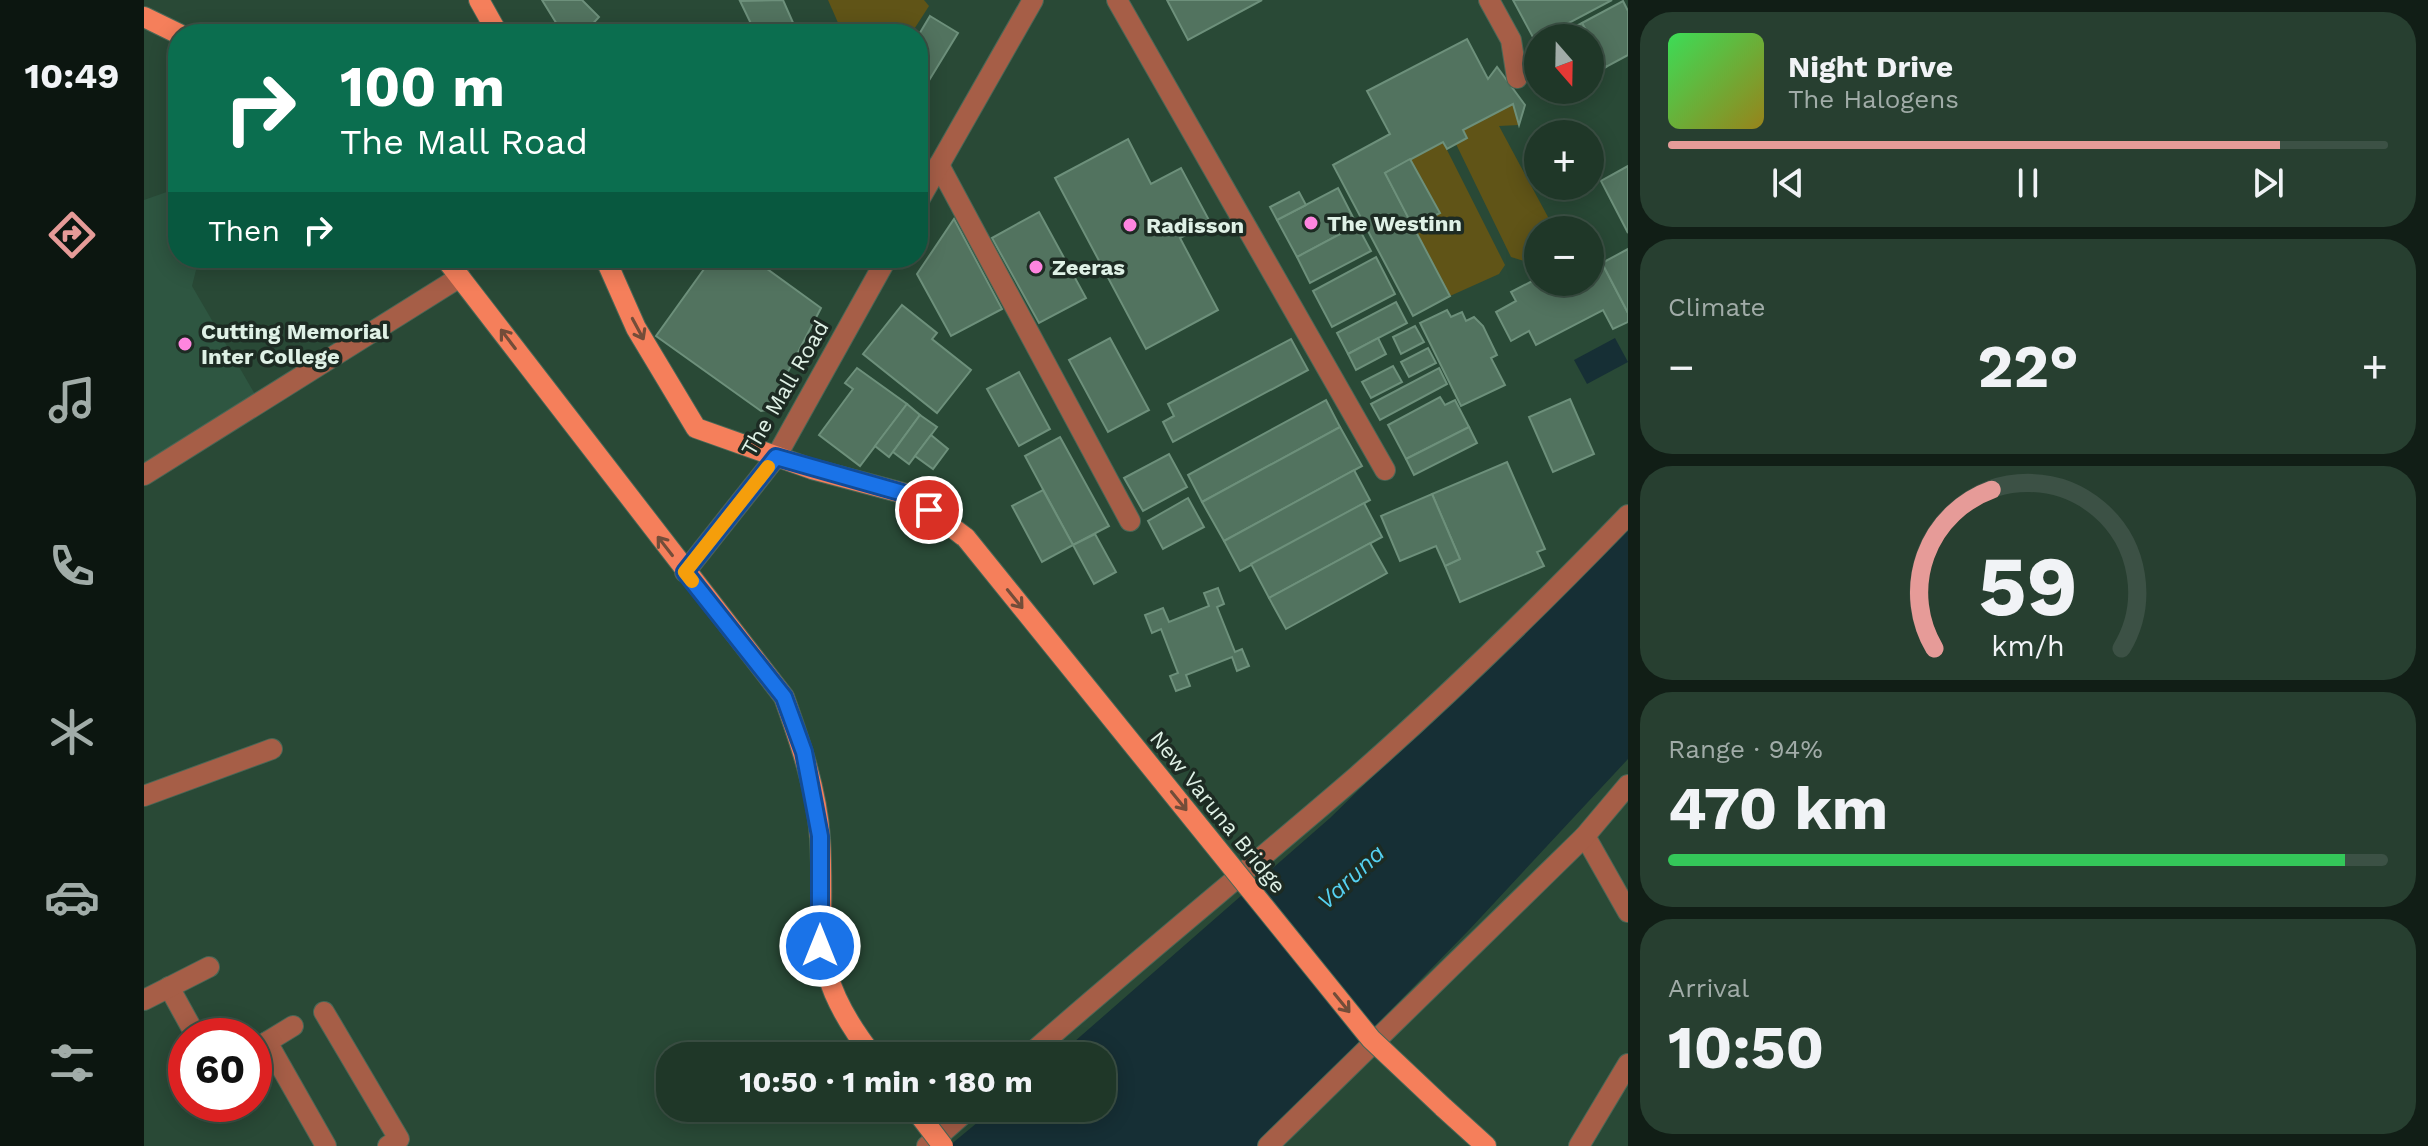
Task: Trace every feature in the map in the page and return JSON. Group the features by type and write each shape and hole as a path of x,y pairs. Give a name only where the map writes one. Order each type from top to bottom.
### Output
{"main road":[{"path":"479,0 492,24"},
{"path":"144,17 168,29"},
{"path":"453,268 784,697 804,752 820,836 820,946 827,978 846,1021 862,1042"},
{"name":"New Varuna Bridge","path":"609,268 636,328 696,428 776,457 910,495 966,538 1371,1039 1486,1146"},
{"path":"925,1122 943,1146"}],"street":[{"path":"928,184 1033,0"},
{"path":"1117,0 1385,470"},
{"path":"1489,0 1511,40 1517,78"},
{"path":"939,165 1130,521"},
{"name":"The Mall Road","path":"685,572 776,457 881,268"},
{"path":"144,475 460,277"},
{"path":"1044,1042 1357,775 1545,601 1628,515"},
{"path":"144,796 272,749"},
{"path":"1268,1146 1585,836 1628,785"},
{"path":"1585,836 1628,912"},
{"path":"144,1000 209,967"},
{"path":"169,987 186,1018"},
{"path":"324,1012 399,1139 388,1146"},
{"path":"272,1039 293,1026"},
{"path":"272,1064 326,1146"},
{"path":"1579,1146 1628,1064"},
{"path":"1595,1121 1628,1091"},
{"path":"927,1146 954,1122"}],"shaded area":[{"path":"828,0 924,0 929,6 917,24 839,24"},
{"path":"1513,104 1519,125 1499,126 1524,172 1524,200 1539,200 1547,216 1524,216 1524,261 1511,257 1456,144 1467,138 1463,130"},
{"path":"1443,142 1505,265 1499,274 1450,296 1413,227 1440,213 1410,159"},
{"name":"Cutting Memorial Inter College","path":"168,192 168,268 196,268 192,286 260,403 144,475 144,200"}],"water":[{"path":"1615,338 1628,362 1587,384 1574,360"},
{"name":"Varuna","path":"1628,527 1628,759 1469,930 1258,1146 949,1146 978,1122 1116,1122 1116,1042 1074,1042 1330,818"}],"building":[{"path":"542,0 582,0 599,17 592,24 557,24"},
{"path":"783,0 794,24 751,24 740,1"},
{"path":"1167,0 1262,0 1188,40"},
{"path":"1513,0 1612,0 1567,24 1526,24"},
{"path":"1623,1 1628,11 1628,55 1606,67 1604,24 1582,23"},
{"path":"930,16 958,33 928,82 928,24 925,24"},
{"path":"1467,39 1488,79 1497,67 1525,105 1519,125 1513,104 1463,130 1467,138 1447,149 1443,142 1385,173 1450,296 1413,316 1333,165 1390,134 1367,91"},
{"path":"1128,139 1151,184 1181,168 1210,222 1180,238 1218,310 1146,349 1055,178"},
{"path":"1410,159 1440,213 1413,227 1385,173"},
{"path":"1628,166 1628,233 1604,187 1604,179"},
{"path":"1338,188 1357,225 1297,257 1277,220"},
{"path":"1299,192 1306,205 1277,220 1270,207"},
{"path":"1039,212 1086,298 1039,323 992,238"},
{"path":"954,219 1002,309 951,336 917,274 921,268 928,268 928,258"},
{"path":"1357,225 1371,251 1310,283 1297,257"},
{"path":"1628,249 1628,313 1604,267 1604,262"},
{"path":"1376,257 1395,294 1332,327 1313,291"},
{"path":"1604,267 1628,313 1628,322 1613,329 1603,310 1536,345 1529,331 1511,341 1496,312 1516,301 1511,292 1524,285 1524,296 1604,296"},
{"path":"705,268 766,268 821,308 768,410 761,411 656,336"},
{"path":"1396,302 1407,323 1348,354 1337,333"},
{"path":"902,305 937,333 932,339 971,370 937,413 863,354"},
{"path":"1447,310 1451,317 1462,312 1466,321 1474,317 1483,326 1497,355 1491,358 1505,385 1461,406 1420,323"},
{"path":"1415,326 1424,342 1401,354 1393,337"},
{"path":"1110,338 1149,410 1108,432 1069,360"},
{"path":"1378,338 1386,354 1356,370 1348,354"},
{"path":"1291,339 1308,370 1173,442 1163,422 1174,416 1168,404"},
{"path":"1428,348 1436,363 1409,377 1401,362"},
{"path":"1393,366 1402,382 1371,398 1362,382"},
{"path":"857,368 907,404 860,466 819,435 853,389 845,383"},
{"path":"1439,368 1447,384 1380,420 1371,404"},
{"path":"1019,372 1050,429 1019,446 987,389"},
{"path":"1440,397 1445,405 1455,400 1469,427 1406,459 1388,425"},
{"path":"1570,399 1594,454 1553,472 1529,417"},
{"path":"1326,400 1340,427 1202,502 1188,475"},
{"path":"907,404 920,415 889,457 875,446"},
{"path":"920,415 937,427 909,464 893,452"},
{"path":"1340,427 1362,466 1224,541 1202,502"},
{"path":"1469,427 1477,443 1414,475 1406,459"},
{"path":"931,435 948,449 933,469 915,456"},
{"path":"1060,437 1109,526 1073,545 1025,456"},
{"path":"1169,454 1187,487 1143,511 1124,478"},
{"path":"1507,462 1545,549 1537,552 1544,566 1460,602 1445,566 1460,559 1432,494"},
{"path":"1354,470 1370,500 1240,571 1224,541"},
{"path":"1043,490 1073,545 1042,562 1012,506"},
{"path":"1432,494 1460,559 1445,566 1436,546 1400,561 1381,516"},
{"path":"1188,498 1204,527 1163,549 1148,521"},
{"path":"1364,503 1382,537 1269,598 1251,564"},
{"path":"1095,534 1116,572 1094,584 1073,545"},
{"path":"1370,543 1387,573 1286,629 1269,598"},
{"path":"1218,588 1224,604 1217,607 1235,652 1242,649 1249,666 1237,671 1232,657 1186,675 1190,686 1176,691 1170,676 1178,673 1161,629 1152,633 1145,615 1163,608 1169,622 1209,606 1204,593"}],"slow traffic":[{"path":"692,581 685,572 768,467"}],"place":[{"name":"The Westinn","path":"1311,223"},
{"name":"Radisson","path":"1130,225"},
{"name":"Zeeras","path":"1036,267"},
{"name":"Cutting Memorial Inter College","path":"185,344"}],"route":[{"path":"820,946 820,836 804,752 784,697 685,572 776,457 910,495 929,510"}]}
